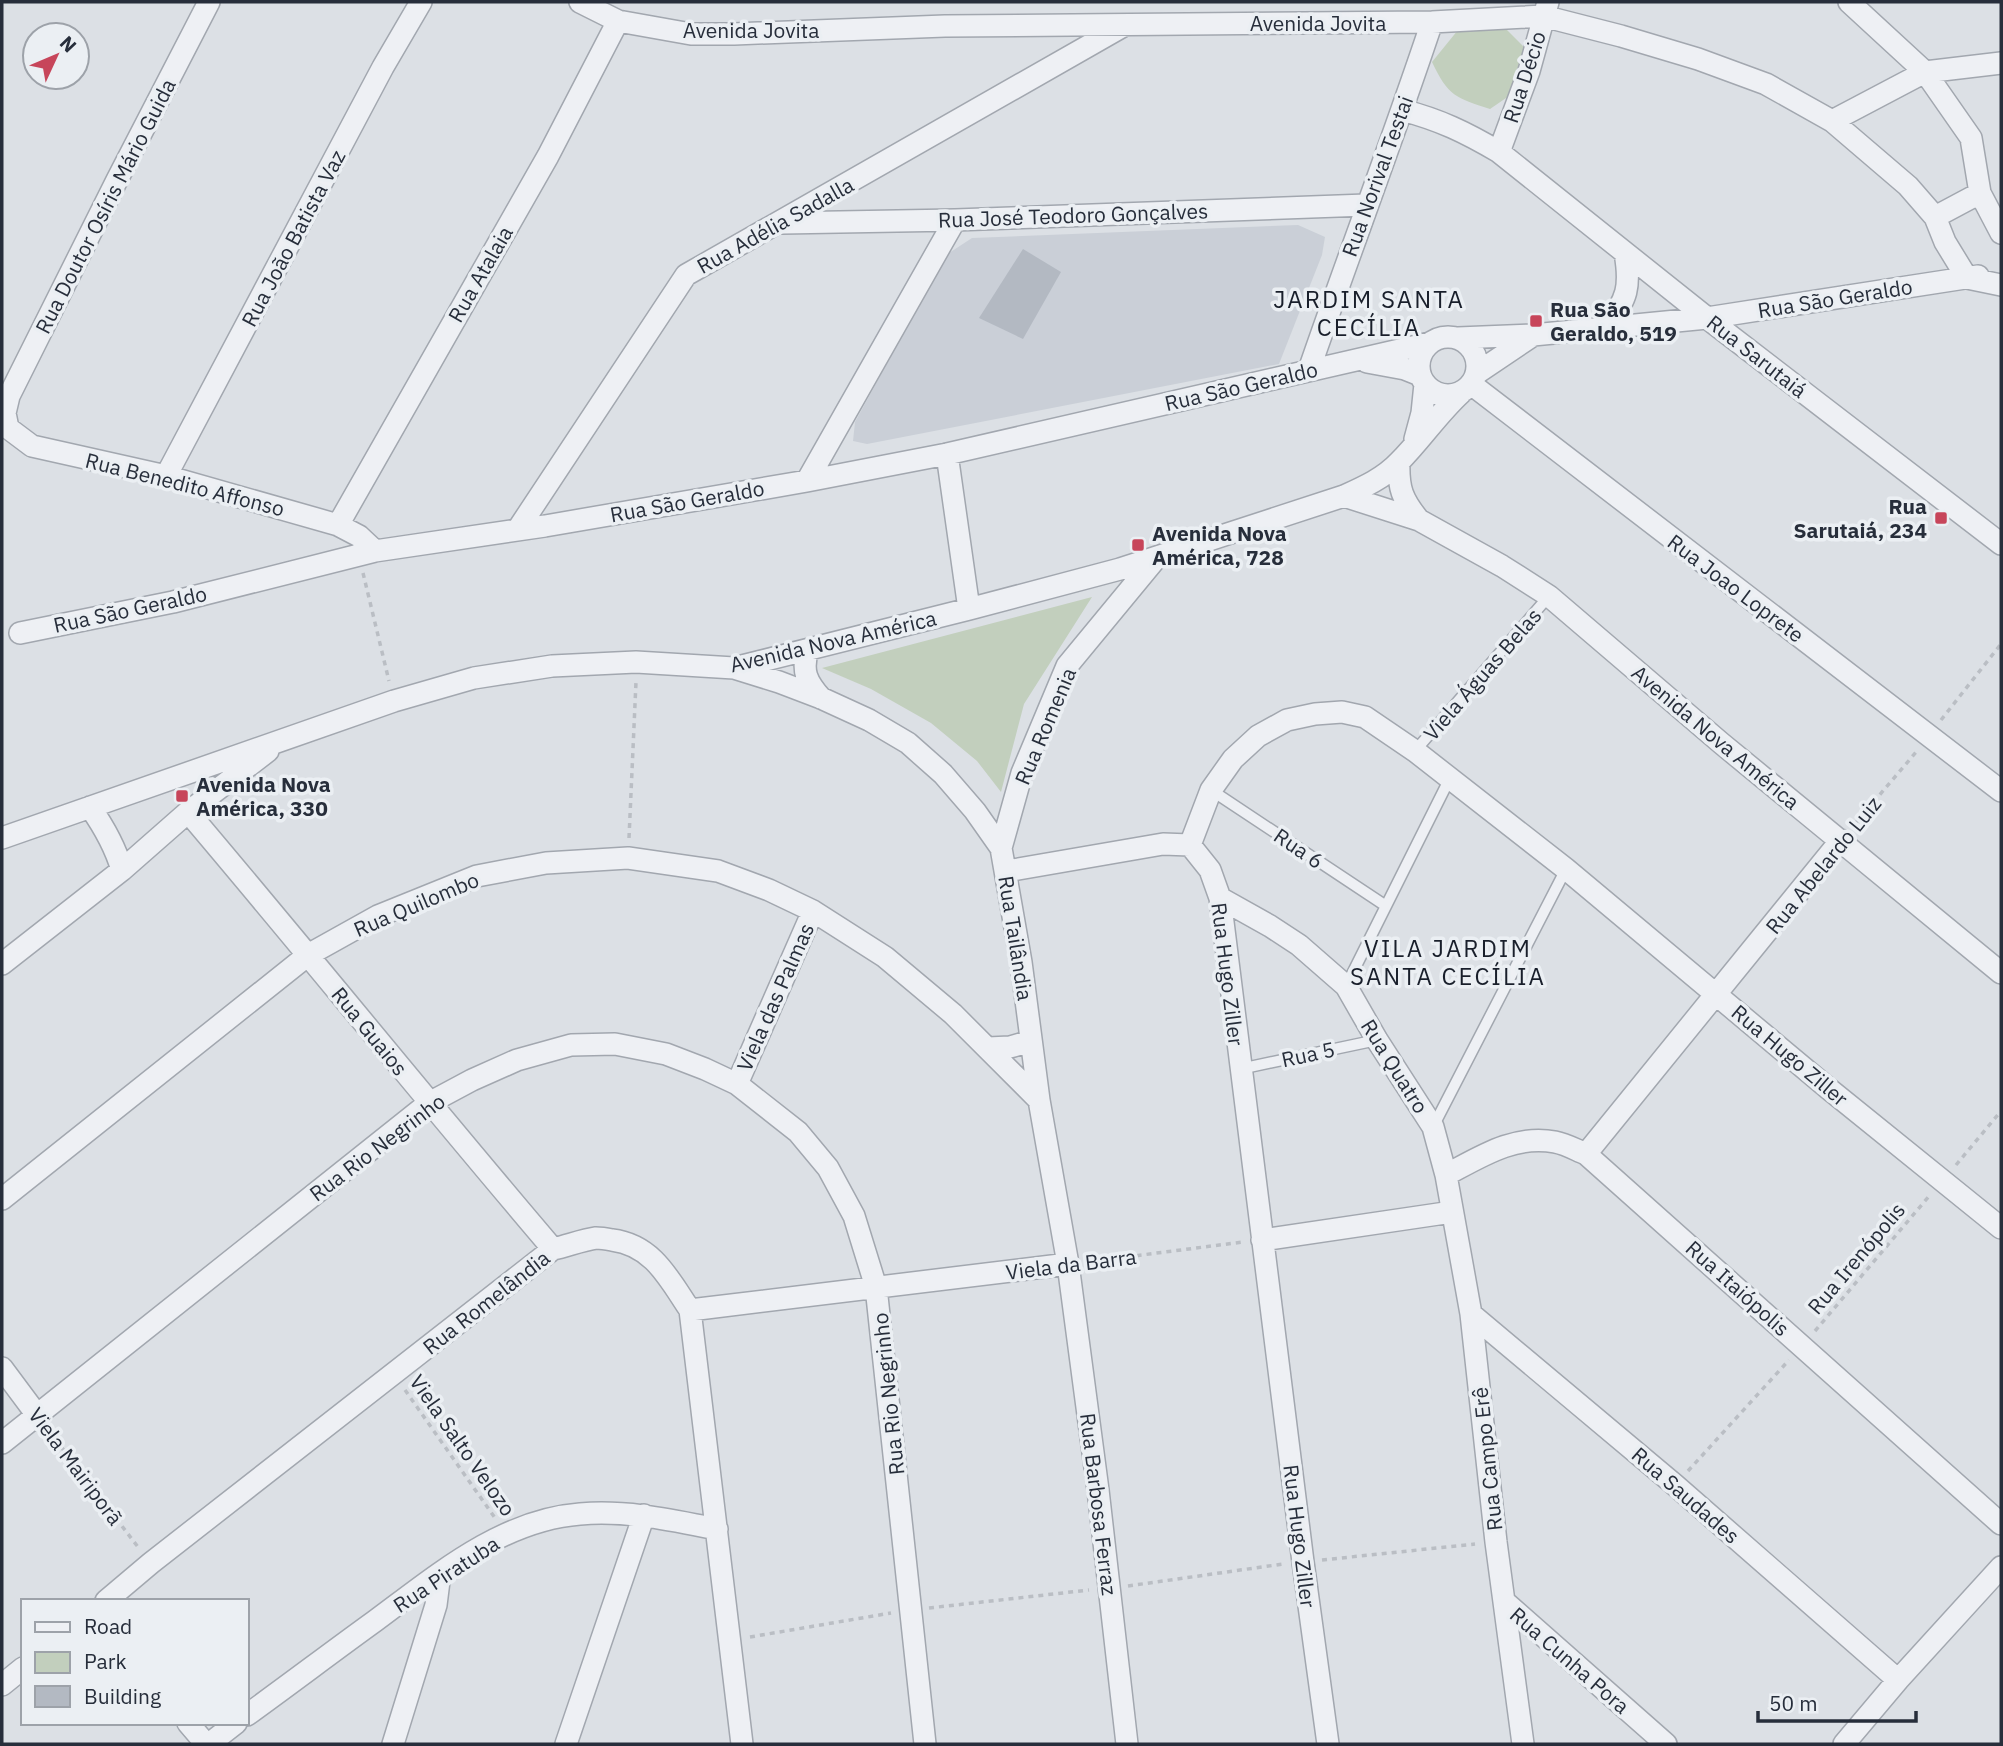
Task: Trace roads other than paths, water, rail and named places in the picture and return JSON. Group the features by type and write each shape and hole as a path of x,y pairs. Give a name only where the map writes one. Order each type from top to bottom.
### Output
{"street":[{"name":"Rua Doutor Osíris Mário Guida","path":"5,413 9,396 209,2"},
{"name":"Rua João Batista Vaz","path":"166,476 383,67 421,2"},
{"name":"Avenida Jovita","path":"580,2 618,21 691,34 945,26 1432,22 1545,9 1766,84 1832,121 1908,186 1935,217 1945,242 1968,278"},
{"path":"1849,2 1925,72 1971,138 1980,192 2001,233"},
{"name":"Rua Décio","path":"1499,152 1529,71 1545,9"},
{"name":"Rua Atalaia","path":"338,524 548,156 618,21"},
{"name":"Rua Norival Testai","path":"1309,370 1432,22"},
{"name":"Rua Adélia Sadalla","path":"518,529 686,275 1128,24"},
{"path":"1832,121 1925,72 2001,63"},
{"name":"Rua Sarutaiá","path":"1402,110 1466,132 1499,152 1707,318 2001,544"},
{"path":"1935,217 1980,192"},
{"name":"Rua José Teodoro Gonçalves","path":"779,223 955,220 1366,205"},
{"path":"807,481 955,220"},
{"path":"1607,326 1619,311 1626,293 1629,274 1625,253"},
{"name":"Rua São Geraldo","path":"1458,338 1533,335 1707,318 2001,272"},
{"path":"1968,278 2001,285"},
{"path":"1423,380 1432,391 1451,395 1533,335"},
{"path":"1344,496 1384,475 1399,462 1444,408 1470,383 1476,356 1466,342 1458,338 1443,337 1430,343 1421,356 1419,365 1423,380 1422,414 1413,444"},
{"name":"Rua São Geraldo","path":"20,633 173,602 367,553 807,481 947,454 1430,343"},
{"name":"Rua São Geraldo","path":"1351,360 1390,365 1423,380"},
{"name":"Rua Joao Loprete","path":"1470,383 2001,792"},
{"name":"Rua Benedito Affonso","path":"5,413 8,428 32,446 166,476 338,524 359,536 367,553"},
{"path":"947,454 969,609"},
{"name":"Avenida Nova América","path":"1399,462 1401,491 1407,505 1419,520"},
{"name":"Avenida Nova América","path":"2,838 394,701 474,678 552,666 636,662 734,668 1120,569 1344,496 1419,520 1502,566 1549,596 1721,743 2001,973"},
{"name":"Rua Romenia","path":"1001,848 1022,773 1067,666 1157,558"},
{"name":"Rua Romenia","path":"1109,614 1119,587 1120,569"},
{"path":"808,650 804,661 806,674 811,687 821,698"},
{"name":"Rua Tailândia","path":"734,668 821,698 869,720 908,743 943,774 975,811 1001,848 1021,962 1039,1100 1068,1264"},
{"name":"Rua Hugo Ziller","path":"1328,1744 1220,898 1209,870 1190,845 1211,790 1233,759 1258,737 1287,720 1315,714 1342,712 1364,717 1415,751 1566,869 1829,1089 2001,1228"},
{"path":"2,964 122,870 188,812 283,739"},
{"path":"90,807 109,837 122,870"},
{"name":"Rua Guaios","path":"188,812 553,1249"},
{"name":"Rua Abelardo Luiz","path":"1586,1154 1841,840"},
{"path":"1007,872 1163,844 1190,845"},
{"name":"Rua Quilombo","path":"2,1199 308,954 378,916 477,876 546,863 628,858 718,871 769,890 813,911 885,957 953,1014 1039,1100"},
{"name":"Rua Quatro","path":"1220,898 1298,945 1346,986 1433,1127 1446,1175"},
{"name":"Viela das Palmas","path":"737,1084 813,911"},
{"path":"988,1048 1010,1047 1031,1041"},
{"name":"Rua Rio Negrinho","path":"2,1443 429,1103 517,1060 571,1045 615,1044 666,1054 737,1084 798,1132 828,1168 855,1216 876,1287 925,1744"},
{"name":"Rua Itaiópolis","path":"1446,1175 1513,1143 1556,1142 1586,1154 2001,1524"},
{"name":"Rua Campo Erê","path":"1446,1175 1471,1314 1496,1542 1523,1744"},
{"path":"1262,1240 1452,1212"},
{"name":"Rua Romelândia","path":"108,1599 553,1249 597,1238 619,1241 651,1256 690,1310 742,1744"},
{"name":"Viela da Barra","path":"690,1310 1068,1264"},
{"name":"Rua Barbosa Ferraz","path":"1068,1264 1109,1576 1127,1744"},
{"name":"Rua Saudades","path":"1471,1314 1675,1485 1898,1680"},
{"name":"Viela Mairiporã","path":"2,1368 37,1415"},
{"name":"Rua Piratuba","path":"248,1713 440,1573 479,1548 536,1523 577,1514 620,1513 717,1529"},
{"path":"566,1744 644,1515"},
{"path":"1844,1744 2001,1567"},
{"path":"393,1744 436,1605 440,1573"},
{"name":"Rua Cunha Pora","path":"1505,1602 1667,1744"},
{"path":"2,1687 21,1670"},
{"path":"2,1687 21,1691"},
{"path":"190,1725 207,1744"},
{"name":"Rua Piratuba","path":"207,1744 231,1725"}],"lane":[{"name":"Viela Águas Belas","path":"1415,751 1549,596"},
{"path":"1346,986 1450,778"},
{"name":"Rua 6","path":"1211,790 1386,906"},
{"path":"1433,1127 1566,869"},
{"name":"Rua 5","path":"1240,1069 1377,1040"}],"place":[{"name":"Rua São Geraldo, 519","path":"1536,321"},
{"name":"Rua Sarutaiá, 234","path":"1941,518"},
{"name":"Avenida Nova América, 728","path":"1138,545"},
{"name":"Avenida Nova América, 330","path":"182,796"}],"district":[{"name":"JARDIM SANTA CECÍLIA","path":"1369,313"},
{"name":"VILA JARDIM SANTA CECÍLIA","path":"1448,962"}]}
